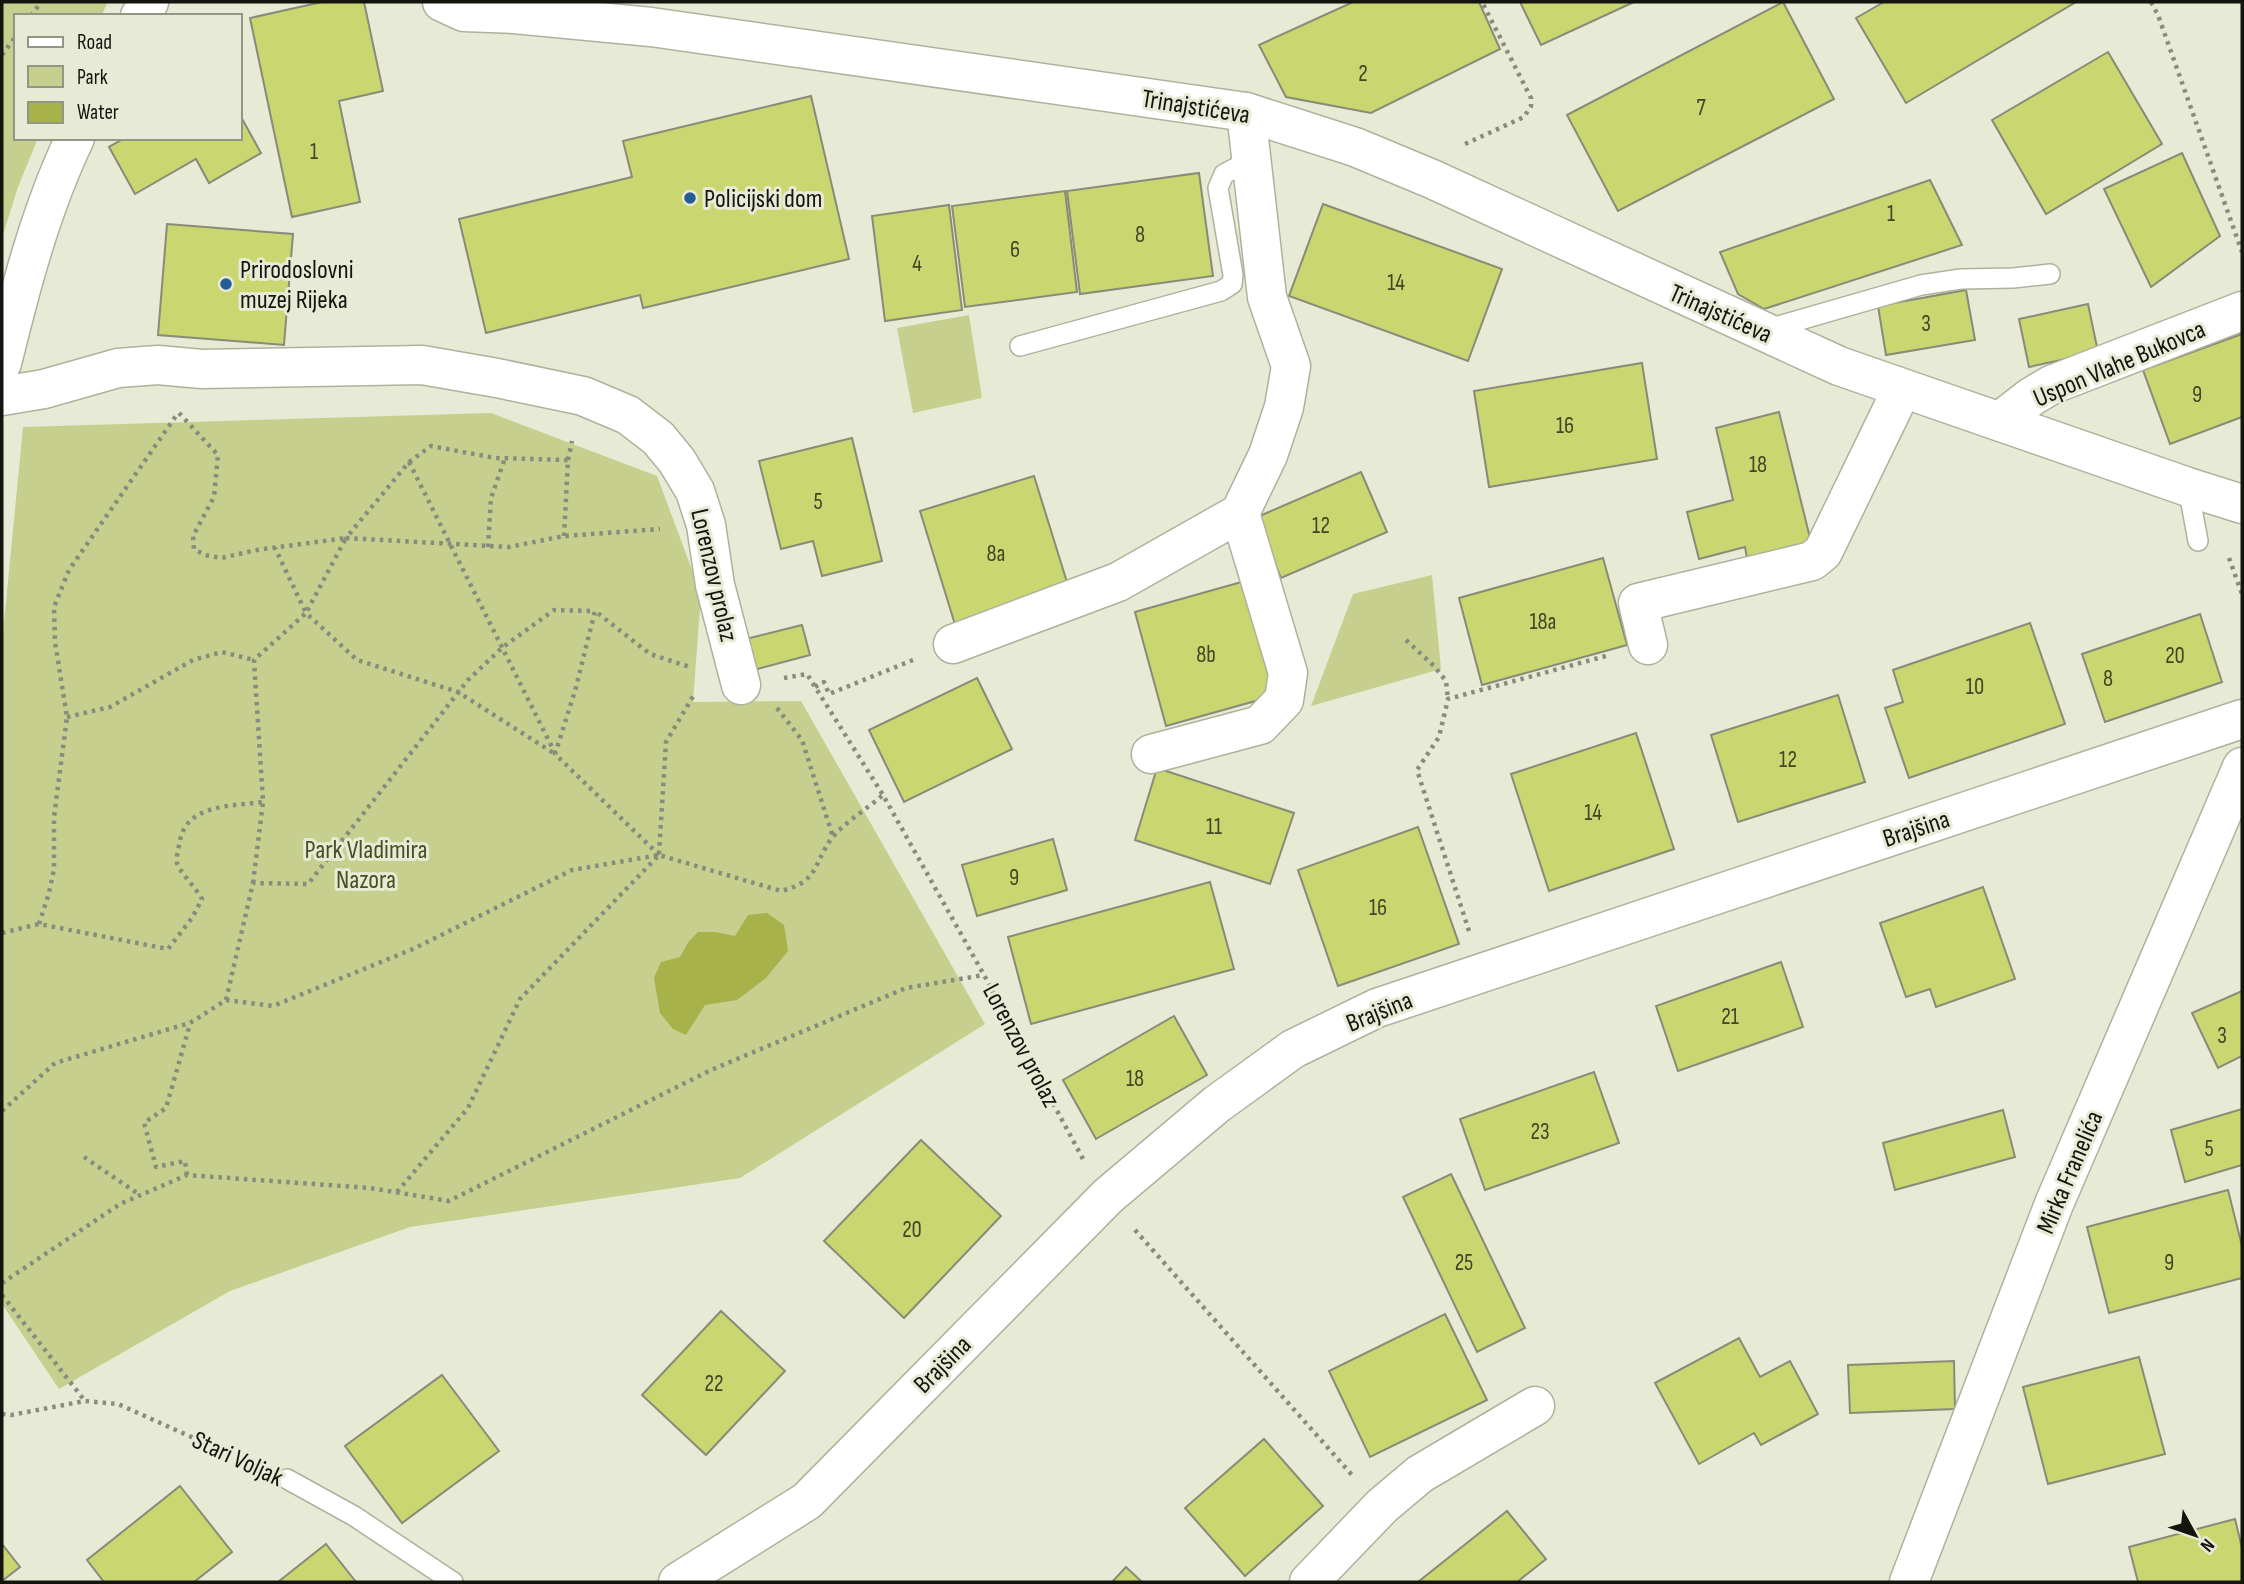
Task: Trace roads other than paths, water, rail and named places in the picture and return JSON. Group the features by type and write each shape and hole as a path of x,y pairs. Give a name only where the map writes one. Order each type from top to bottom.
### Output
{"street":[{"name":"Trinajstićeva","path":"442,2 464,12 651,27 1246,112 1355,147 1432,179 1839,366 2188,488 2242,504"},
{"path":"953,644 1118,582 1240,513 1268,455 1284,407 1291,366 1267,297 1246,112"},
{"path":"2,363 37,233 74,140"},
{"name":"Uspon Vlahe Bukovca","path":"2000,421 2051,385 2242,312"},
{"name":"Lorenzov prolaz","path":"2,396 44,389 118,368 158,365 202,369 422,365 583,396 628,415 658,438 677,461 695,491 706,525 715,585 738,672"},
{"path":"1648,645 1638,603 1812,561 1823,552 1902,389"},
{"path":"1151,754 1261,724 1284,700 1288,673 1240,513"},
{"name":"Brajšina","path":"678,1582 807,1501 1108,1196 1217,1104 1293,1049 1377,1009 2242,719"},
{"name":"Mirka Franelića","path":"1909,1582 2054,1204 2242,767"},
{"path":"1309,1582 1382,1506 1420,1474 1535,1406"}],"lane":[{"path":"1020,346 1221,291 1232,284 1233,275 1218,188 1224,174 1251,160"},
{"path":"1761,331 1921,285 1961,279 2050,274"},
{"path":"2188,488 2198,541"},
{"name":"Stari Voljak","path":"287,1479 354,1516 453,1582"}],"water":[{"path":"767,913 784,925 788,951 766,978 737,1000 705,1005 686,1035 673,1029 660,1013 654,978 661,962 680,957 698,932 735,936 748,915"}],"place":[{"name":"Policijski dom","path":"690,198"},
{"name":"Prirodoslovni muzej Rijeka","path":"226,284"}],"park label":[{"name":"Park Vladimira Nazora","path":"366,864"}]}
